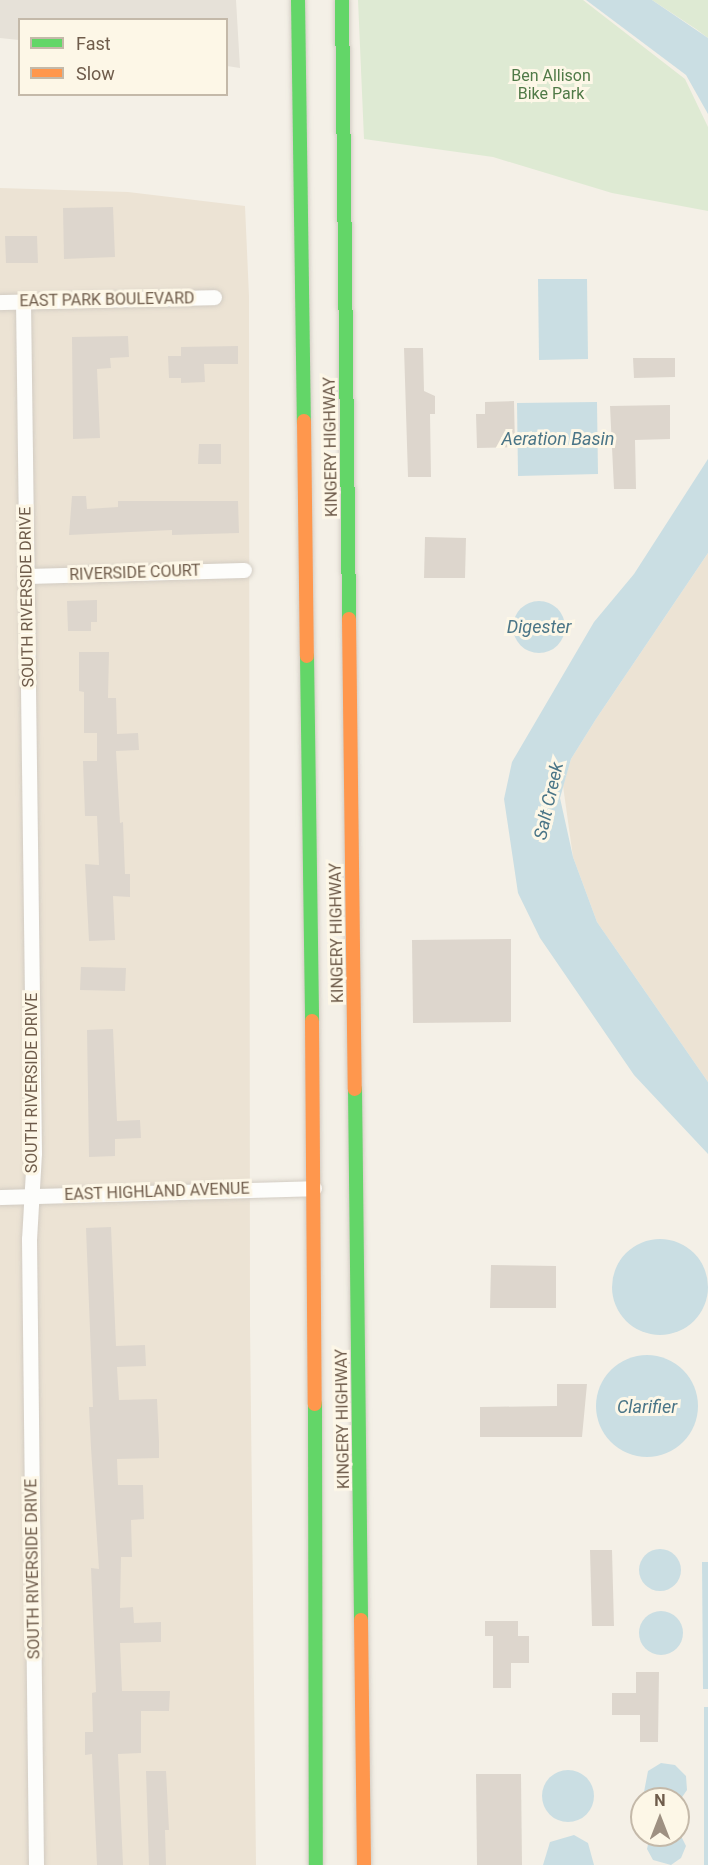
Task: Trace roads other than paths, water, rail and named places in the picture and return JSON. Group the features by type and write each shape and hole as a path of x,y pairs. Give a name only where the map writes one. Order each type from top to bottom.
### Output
{"highway":[{"name":"KINGERY HIGHWAY","path":"298,0 314,1188 316,1865"},
{"name":"KINGERY HIGHWAY","path":"342,0 364,1865"}],"street":[{"name":"EAST PARK BOULEVARD","path":"0,302 214,297"},
{"name":"SOUTH RIVERSIDE DRIVE","path":"23,301 36,1865"},
{"name":"RIVERSIDE COURT","path":"26,576 244,570"},
{"name":"EAST HIGHLAND AVENUE","path":"0,1197 314,1188"}],"water":[{"path":"586,0 652,0 708,38 708,114 686,75"},
{"path":"538,279 587,279 588,359 539,360"},
{"name":"Aeration Basin","path":"597,402 598,474 518,476 517,403"},
{"name":"Salt Creek","path":"708,459 708,553 571,759 560,798 573,857 597,922 708,1082 708,1154 634,1075 540,938 518,893 504,799 512,762 594,622 634,574"},
{"name":"Digester","path":"539,601 549,603 557,609 563,617 565,627 563,637 557,645 549,651 539,653 529,651 521,645 515,637 513,627 515,617 521,609 529,603"},
{"path":"660,1239 679,1242 694,1253 705,1268 708,1287 705,1306 694,1321 679,1332 660,1335 641,1332 626,1321 615,1306 612,1287 615,1268 626,1253 641,1242"},
{"name":"Clarifier","path":"647,1355 666,1359 683,1370 694,1387 698,1406 694,1425 683,1442 666,1453 647,1457 628,1453 611,1442 600,1425 596,1406 600,1387 611,1370 628,1359"},
{"path":"660,1549 668,1550 675,1555 680,1562 680,1578 675,1585 668,1590 660,1591 652,1590 645,1585 640,1578 639,1570 640,1562 645,1555 652,1550"},
{"path":"702,1562 708,1562 708,1689 703,1689"},
{"path":"661,1611 677,1617 683,1633 677,1649 661,1655 645,1649 639,1633 645,1617"},
{"path":"704,1707 708,1707 708,1865 704,1865"},
{"path":"661,1763 675,1765 686,1776 687,1787 645,1787 648,1771"},
{"path":"568,1770 578,1772 586,1778 592,1786 594,1796 592,1806 586,1814 578,1820 568,1822 558,1820 550,1814 544,1806 542,1796 544,1786 550,1778 558,1772"},
{"path":"574,1835 588,1843 594,1865 543,1865 550,1842"},
{"path":"647,1847 686,1847 681,1858 671,1865 653,1860"}],"park label":[{"name":"Ben Allison Bike Park","path":"551,85"}]}
